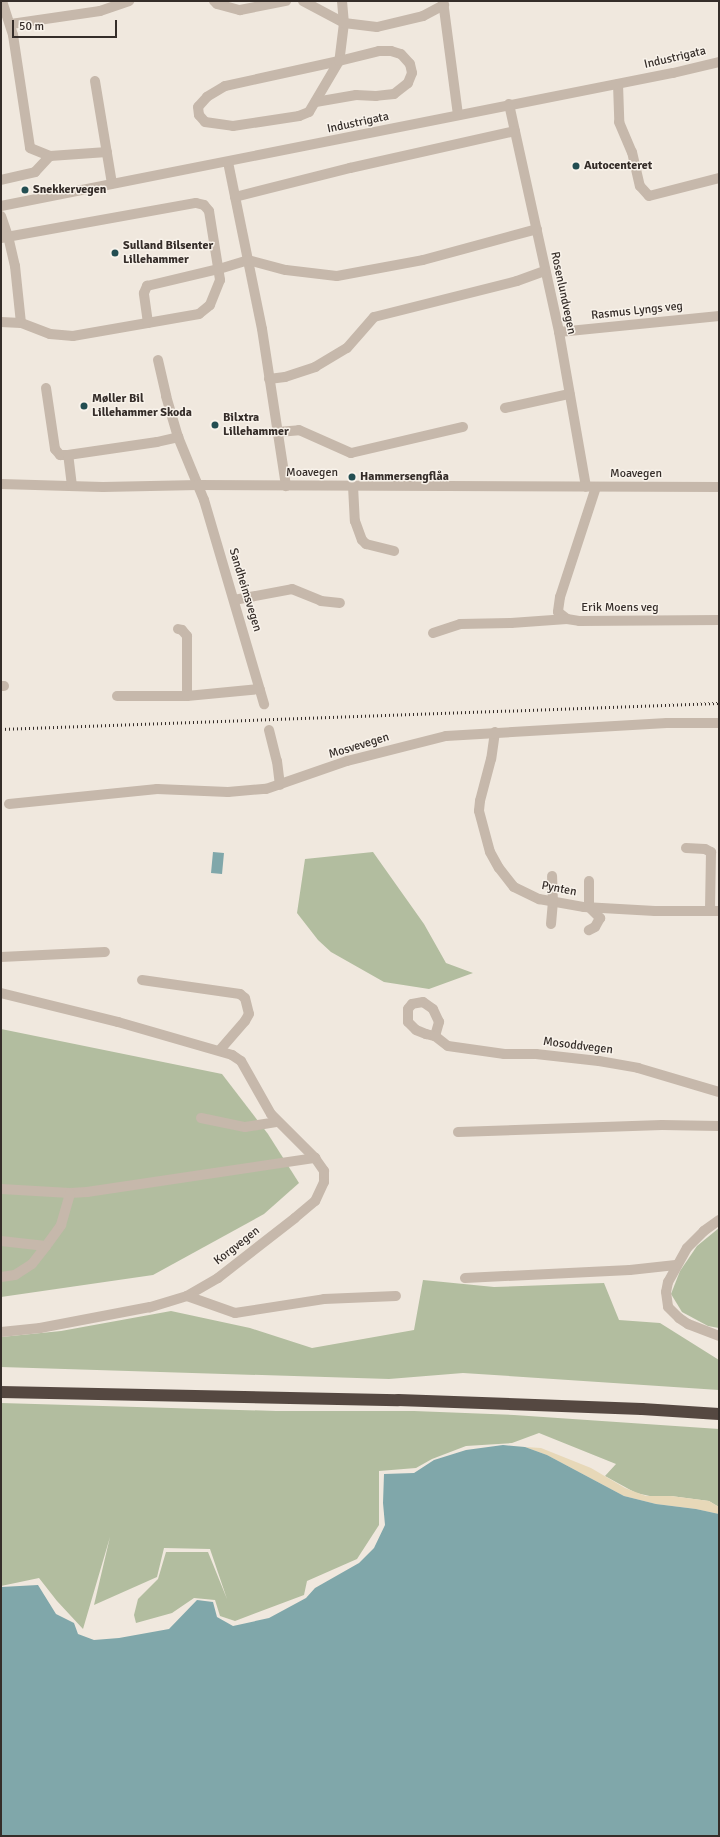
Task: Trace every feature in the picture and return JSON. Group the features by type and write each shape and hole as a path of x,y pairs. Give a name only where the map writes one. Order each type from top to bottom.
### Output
{"highway":[{"path":"1,1392 398,1400 642,1409 719,1414"}],"street":[{"path":"2,1 4,11 11,24 30,148 50,156 107,152"},
{"path":"11,24 100,10 129,1"},
{"path":"214,1 217,4 240,10 286,1"},
{"path":"303,1 344,23 377,27 423,16 444,3 458,115"},
{"path":"316,102 356,95 376,96 394,94 408,83 412,73 410,64 406,58 392,51 379,51 339,61 225,86 207,97 198,107 199,115 205,122 218,126 233,126 299,116 309,112 339,61 344,23 342,1"},
{"name":"Industrigata","path":"1,206 228,162 509,104 673,73 719,62"},
{"path":"95,81 112,184"},
{"path":"618,84 619,122 632,152 640,186 649,196 719,178"},
{"name":"Rosenlundvegen","path":"509,104 559,332 569,394 591,487"},
{"path":"236,197 350,168 515,131"},
{"path":"1,180 35,172 50,156"},
{"path":"228,162 236,197 270,379 286,486"},
{"path":"1,322 22,323 50,334 73,336 199,314 210,305 220,280 209,211 204,205 196,203 5,237"},
{"path":"1,216 5,237 15,266 22,323"},
{"path":"148,323 144,293 147,286 218,269 248,260 286,270 337,276 423,260 537,229"},
{"path":"270,379 285,377 315,367 347,348 374,317 517,281 545,271"},
{"name":"Rasmus Lyngs veg","path":"559,332 719,316"},
{"name":"Sandheimsvegen","path":"158,360 166,396 178,437 204,500 264,704"},
{"path":"46,388 56,448 60,455 157,442 178,437"},
{"path":"505,408 569,394"},
{"path":"278,432 299,430 351,453 462,427"},
{"path":"68,455 72,486"},
{"name":"Moavegen","path":"1,484 72,486 719,487"},
{"path":"353,486 355,521 362,540 366,544 394,551"},
{"name":"Erik Moens veg","path":"591,487 560,597 558,612 567,619 579,621 719,620"},
{"path":"234,600 292,589 321,601 340,603"},
{"path":"433,633 460,624 511,623 567,619"},
{"path":"178,629 185,632 187,636 187,696"},
{"path":"117,696 187,696 260,689"},
{"name":"Mosvevegen","path":"9,804 158,789 228,792 266,789 347,761 446,736 667,723 719,723"},
{"path":"270,730 277,761 280,785"},
{"name":"Pynten","path":"495,732 491,759 480,801 481,824 490,852 499,868 514,887 539,899 553,903 589,907 683,912 715,911"},
{"path":"686,848 704,849 711,852 715,911"},
{"path":"551,924 553,903 552,876"},
{"path":"589,881 589,907 600,918 595,926 589,930"},
{"path":"1,958 105,952"},
{"path":"1,993 220,1050 245,1022 249,1014 245,998 240,994 142,980"},
{"name":"Mosoddvegen","path":"435,1036 448,1046 504,1054 536,1054 599,1061 645,1070 719,1092"},
{"name":"Korgvegen","path":"1,1332 40,1328 150,1307 187,1296 218,1278 315,1201 324,1182 324,1171 315,1158 278,1122 262,1101 240,1061 220,1050"},
{"path":"201,1118 245,1127 278,1122"},
{"path":"458,1132 662,1125 719,1126"},
{"path":"1,1190 70,1193 315,1158"},
{"path":"1,1277 15,1275 32,1264 61,1225 70,1193"},
{"path":"719,1220 693,1241 676,1265 668,1282 666,1292 668,1307 679,1318 688,1324 719,1336"},
{"path":"1,1241 46,1246"},
{"path":"465,1278 530,1276 676,1265"},
{"path":"187,1296 235,1313 324,1299 396,1296"}],"green space":[{"path":"373,852 424,924 446,963 473,973 429,989 384,982 331,952 318,940 297,913 305,859"},
{"path":"1,1029 222,1074 268,1134 299,1183 264,1214 153,1275 1,1297"},
{"path":"719,1228 719,1328 708,1326 682,1312 671,1294 680,1271 697,1246"},
{"path":"423,1280 494,1287 604,1283 619,1320 660,1323 719,1360 719,1390 463,1373 389,1379 1,1367 1,1337 61,1331 171,1311 250,1328 312,1348 414,1330"},
{"path":"1,1403 276,1411 414,1411 514,1415 719,1429 719,1507 709,1501 671,1496 659,1498 636,1493 605,1476 616,1464 539,1433 512,1443 466,1446 432,1459 416,1468 379,1471 379,1525 357,1559 307,1581 304,1595 235,1621 220,1616 215,1600 194,1598 172,1613 136,1623 134,1615 138,1599 158,1579 166,1552 208,1552 227,1599 210,1549 164,1548 157,1577 94,1605 110,1537 83,1629 57,1601 39,1578 1,1586"}],"sand":[{"path":"525,1447 541,1448 591,1468 625,1488 646,1496 671,1496 709,1501 719,1507 719,1514 696,1509 656,1504 624,1496 547,1455"}],"water":[{"path":"213,852 224,853 222,874 211,873"},
{"path":"503,1445 525,1447 547,1455 624,1496 656,1504 696,1509 719,1514 719,1836 1,1836 1,1587 38,1585 56,1614 74,1623 78,1634 94,1640 119,1638 169,1629 197,1600 213,1602 217,1617 233,1626 269,1618 306,1598 315,1588 359,1563 374,1548 385,1525 383,1503 384,1474 414,1473 434,1460 466,1450"}],"railway":[{"path":"1,729 719,703"}],"place":[{"name":"Autocenteret","path":"576,166"},
{"name":"Snekkervegen","path":"25,190"},
{"name":"Sulland Bilsenter Lillehammer","path":"115,253"},
{"name":"Møller Bil Lillehammer Skoda","path":"84,406"},
{"name":"Bilxtra Lillehammer","path":"215,425"},
{"name":"Hammersengflåa","path":"352,477"}]}
